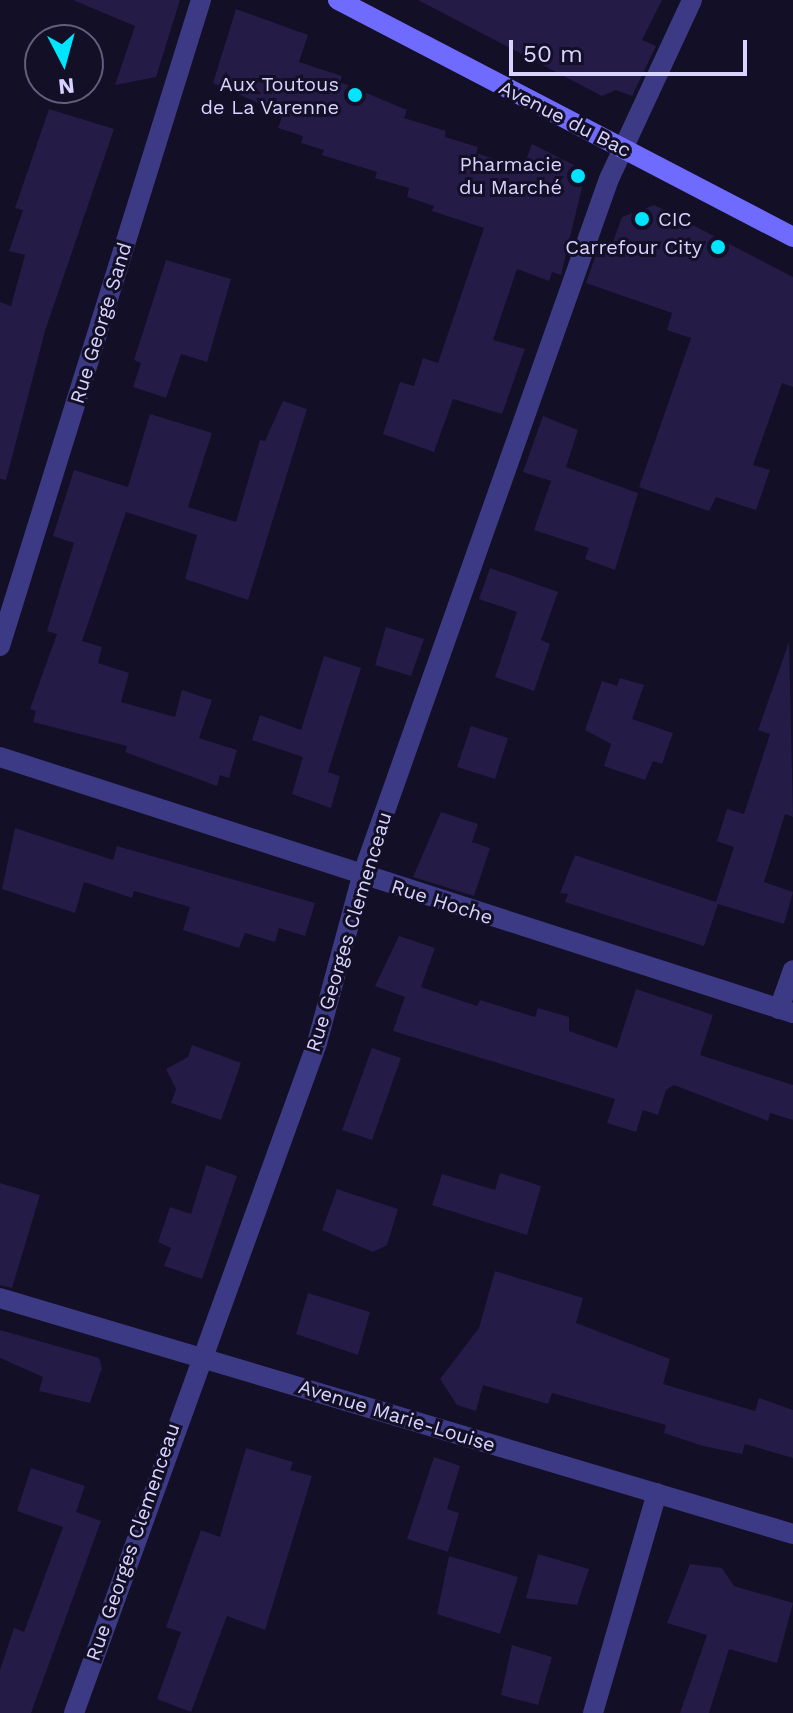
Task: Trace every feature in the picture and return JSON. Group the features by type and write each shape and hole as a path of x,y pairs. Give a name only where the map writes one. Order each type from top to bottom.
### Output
{"main road":[{"name":"Avenue du Bac","path":"338,0 793,237"}],"street":[{"name":"Rue George Sand","path":"0,646 201,0"},
{"name":"Rue Georges Clemenceau","path":"74,1713 317,1043 362,876 622,150 692,0"},
{"name":"Rue Hoche","path":"0,757 786,1011"},
{"path":"786,1011 793,970"},
{"name":"Avenue Marie-Louise","path":"0,1298 793,1534"},
{"path":"593,1713 657,1493"}],"building":[{"path":"73,0 180,0 156,77 115,85 135,26"},
{"path":"418,0 662,0 642,40 656,46 632,96 616,90 602,96"},
{"path":"236,9 308,35 299,62 342,76 340,82 407,110 404,118 446,131 445,137 478,147 476,153 523,168 532,144 578,167 584,179 561,275 552,272 549,281 517,269 493,340 525,349 502,414 453,399 434,452 383,434 400,382 414,386 423,358 438,363 484,228 432,211 434,206 407,197 409,188 375,178 377,172 322,155 324,150 301,143 303,136 278,128 283,114 213,83"},
{"path":"49,109 114,129 45,331 6,480 0,479 0,302 11,306 25,255 9,251 23,210 15,208"},
{"path":"654,205 793,277 793,387 782,383 753,465 770,470 756,510 716,497 709,511 639,487 691,338 667,330 672,313 586,283 600,243 611,247 622,217"},
{"path":"166,260 231,279 207,362 181,354 166,398 133,387 141,363 134,360"},
{"path":"283,401 307,409 248,600 185,579 197,535 126,512 82,641 102,647 98,663 129,673 121,702 175,717 182,690 212,700 199,738 237,750 229,778 220,775 217,786 125,752 127,746 33,722 36,711 30,709 57,634 47,631 74,543 53,536 74,470 128,487 150,414 212,433 188,507 236,522 260,440 265,441"},
{"path":"543,416 578,430 566,467 638,493 615,570 585,559 589,548 534,530 551,481 523,472"},
{"path":"490,568 558,592 541,640 550,644 534,691 495,677 517,612 479,599"},
{"path":"386,627 424,639 411,676 375,665"},
{"path":"789,642 793,817 785,814 764,882 793,892 784,924 718,904 704,946 565,902 568,894 560,893 575,855 716,902 734,847 717,841 727,809 744,814 770,734 758,730"},
{"path":"324,656 361,668 328,772 340,776 331,808 292,794 303,757 252,740 260,715 301,730"},
{"path":"620,678 644,685 632,719 673,733 662,764 653,761 645,780 604,766 611,744 585,730 602,681 617,686"},
{"path":"471,726 508,738 495,779 457,767"},
{"path":"441,812 478,824 472,842 490,848 474,896 413,877"},
{"path":"15,828 113,860 117,846 315,903 305,936 279,928 275,942 245,933 239,948 183,930 190,907 134,891 132,898 84,882 75,913 2,889"},
{"path":"399,936 435,948 421,987 477,1006 480,1000 535,1017 538,1008 569,1017 569,1031 617,1048 636,989 713,1015 700,1055 793,1085 793,1120 770,1113 768,1121 674,1085 666,1090 658,1115 643,1110 636,1132 607,1123 615,1099 393,1031 405,997 375,986"},
{"path":"192,1045 241,1063 221,1120 171,1103 176,1089 166,1069 188,1057"},
{"path":"372,1048 401,1058 372,1140 342,1130"},
{"path":"206,1165 237,1176 202,1279 164,1266 171,1248 158,1242 170,1207 191,1214"},
{"path":"500,1173 541,1186 527,1235 432,1205 442,1174 495,1190"},
{"path":"0,1183 40,1195 12,1288 0,1285"},
{"path":"337,1189 398,1209 387,1245 373,1252 322,1230"},
{"path":"495,1271 583,1298 576,1323 670,1359 663,1384 755,1411 759,1398 793,1410 793,1458 745,1444 742,1454 703,1446 664,1433 666,1425 552,1393 548,1404 483,1385 476,1411 457,1405 440,1379 479,1328"},
{"path":"308,1293 370,1312 358,1355 296,1334"},
{"path":"0,1330 99,1358 102,1368 90,1403 39,1391 43,1377 0,1358"},
{"path":"246,1448 293,1462 290,1470 312,1476 265,1630 227,1616 191,1712 157,1699 181,1632 166,1627 201,1530 220,1537"},
{"path":"434,1457 460,1466 447,1509 459,1513 448,1552 407,1539"},
{"path":"31,1468 85,1486 76,1512 101,1521 31,1713 0,1713 0,1670 14,1628 24,1632 63,1527 17,1511"},
{"path":"538,1554 589,1569 577,1605 526,1598"},
{"path":"449,1556 518,1577 500,1634 437,1614"},
{"path":"690,1564 722,1568 734,1586 793,1603 777,1663 729,1649 709,1713 680,1713 707,1635 667,1623"},
{"path":"512,1645 552,1657 538,1705 501,1695"}],"place":[{"name":"Aux Toutous de La Varenne","path":"355,95"},
{"name":"Pharmacie du Marché","path":"578,176"},
{"name":"CIC","path":"642,219"},
{"name":"Carrefour City","path":"718,247"}]}
